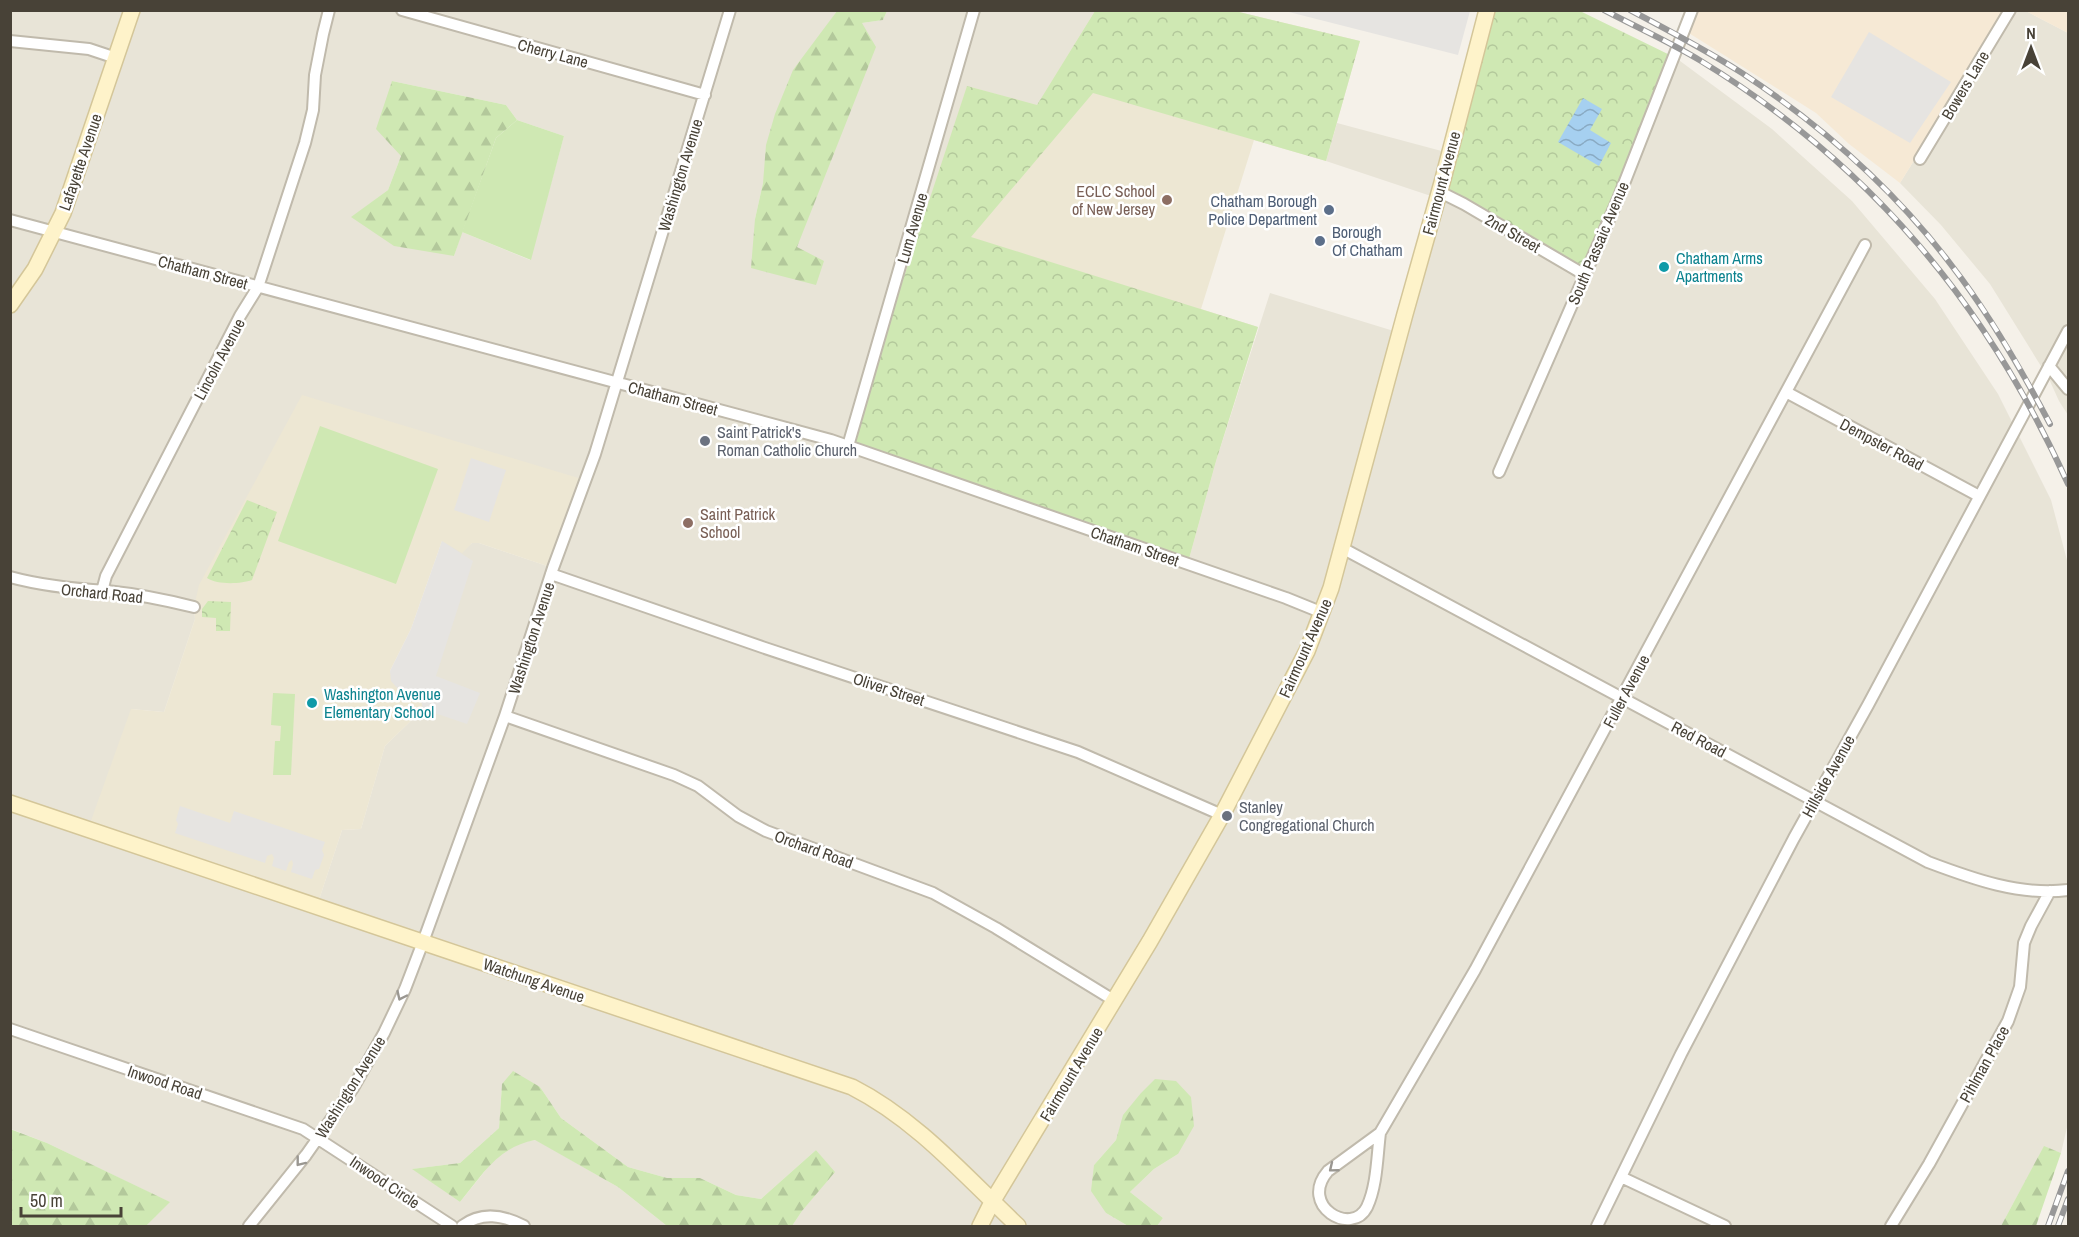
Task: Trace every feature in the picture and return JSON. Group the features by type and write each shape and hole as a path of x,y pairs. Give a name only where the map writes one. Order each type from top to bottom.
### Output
{"main road":[{"name":"Lafayette Avenue","path":"10,305 35,269 72,189 132,10"},
{"name":"Fairmount Avenue","path":"980,1227 992,1202 1115,1001 1222,814 1307,651 1323,613 1440,192 1487,10"},
{"name":"Watchung Avenue","path":"10,803 852,1087 896,1112 928,1139 1018,1227"}],"street":[{"name":"Lincoln Avenue","path":"102,591 106,576 240,316 258,287 305,143 313,110 315,75 329,10"},
{"name":"Cherry Lane","path":"402,10 705,95"},
{"name":"Washington Avenue","path":"249,1227 318,1138 353,1088 384,1033 405,989 505,716 595,454 730,10"},
{"name":"Lum Avenue","path":"848,446 974,10"},
{"name":"South Passaic Avenue","path":"1499,472 1622,188 1692,10"},
{"name":"Bowers Lane","path":"1920,159 2010,10"},
{"path":"10,41 89,49 116,58"},
{"name":"2nd Street","path":"1440,192 1585,275"},
{"name":"Chatham Street","path":"10,220 848,446 1286,598 1323,613"},
{"name":"Fuller Avenue","path":"1380,1133 1328,1171 1322,1178 1319,1196 1322,1205 1334,1218 1352,1220 1361,1216 1367,1208 1374,1181 1380,1133 1501,924 1865,245"},
{"name":"Hillside Avenue","path":"1597,1227 1681,1054 1814,801 1868,705 2068,331"},
{"path":"2049,366 2068,389"},
{"name":"Dempster Road","path":"1786,392 1979,496"},
{"name":"Red Road","path":"1342,548 1928,861 1998,886 2050,891 2068,890"},
{"name":"Oliver Street","path":"552,574 762,647 1078,752 1222,814"},
{"name":"Orchard Road","path":"10,577 50,587 102,591 166,600 194,607"},
{"name":"Orchard Road","path":"505,716 674,775 698,786 738,816 766,831 933,893 996,928 1115,1001"},
{"name":"Pihlman Place","path":"1891,1227 1929,1164 2008,1021 2020,987 2024,943 2050,891"},
{"name":"Inwood Road","path":"10,1029 303,1129 318,1138"},
{"name":"Inwood Circle","path":"318,1138 452,1227"},
{"path":"1621,1177 1725,1227"},
{"path":"462,1227 470,1220 492,1215 504,1217 524,1227"}],"shaded area":[{"path":"1470,10 1458,55 1285,11"},
{"path":"10,11 837,11 823,31 763,183 755,219 796,248 824,174 862,23 883,20 887,11 1095,11 1037,106 967,86 1187,566 1216,461 1270,293 1397,332 1437,198 1326,161 1337,123 1449,153 1676,58 1772,129 1852,201 1935,299 1998,394 2051,500 2068,564 2068,1123 2061,1153 2044,1147 2001,1226 1157,1226 1163,1218 1130,1192 1154,1169 1178,1154 1124,1115 1116,1140 1094,1165 1106,1213 1128,1226 792,1226 834,1172 816,1150 761,1199 736,1195 700,1178 667,1178 628,1167 561,1118 540,1087 502,1084 499,1128 460,1163 413,1169 460,1202 497,1156 520,1142 536,1140 618,1187 667,1226 146,1226 169,1202 47,1143 11,1129","holes":["392,81 506,105 517,120 564,136 530,260 462,232 454,256 352,217 388,190 401,156","585,480 553,568 479,543 472,543 468,546 442,541 399,690 423,709 385,746 361,829 342,830 317,906 131,709 164,712 195,619 194,607"]},
{"path":"1095,11 1235,11 1360,41 1326,161 1254,140 1201,309 1258,327 1216,461 1187,566 849,443 967,86 1037,105"},
{"path":"1693,11 2007,11 1900,183 1849,144 1816,113 1684,30"},
{"path":"2007,11 2026,11 2068,33 2068,415 2049,379 1990,284 1941,225 1900,183"},
{"path":"2026,11 2068,11 2068,33"},
{"path":"1869,32 1951,82 1910,143 1831,97"},
{"path":"302,395 585,480 553,568 479,543 472,543 462,553 442,541 411,629 390,671 399,690 420,696 423,709 385,746 361,829 342,830 317,906 88,829 131,709 164,712 195,619 194,607 199,585"},
{"path":"471,458 506,470 489,522 454,510"},
{"path":"442,541 473,561 436,676 480,693 467,724 423,709 420,696 399,690 391,681 390,671 411,629"},
{"path":"180,806 230,823 234,811 325,842 322,850 324,855 319,869 315,870 312,879 291,872 292,860 286,871 272,866 274,858 272,854 267,856 265,863 175,833"}],"green space":[{"path":"837,11 887,11 883,20 862,23 876,47 797,247 824,261 816,285 751,268 755,219 763,183 766,145 775,114 793,70"},
{"path":"1095,11 1235,11 1360,41 1326,161 1093,93 971,237 1258,327 1216,461 1187,566 849,443 967,86 1037,105"},
{"path":"1487,11 1580,11 1676,58 1585,275 1440,191"},
{"path":"392,81 506,105 517,120 496,138 454,256 394,246 351,217 388,190 401,156 376,129"},
{"path":"517,120 564,136 531,260 462,232 496,138"},
{"path":"320,426 438,469 396,584 278,541"},
{"path":"247,500 277,512 252,580 229,583 211,580 207,578"},
{"path":"208,601 231,602 230,631 216,631 216,618 202,617 202,609"},
{"path":"273,693 295,694 291,775 273,775 275,741 280,741 281,726 271,725"},
{"path":"513,1071 540,1087 561,1118 628,1167 667,1178 700,1178 736,1195 761,1199 816,1150 835,1172 792,1226 667,1226 618,1187 535,1140 501,1155 460,1202 412,1169 460,1163 499,1128 502,1084"},
{"path":"1155,1079 1176,1081 1191,1097 1194,1126 1178,1154 1154,1169 1130,1192 1163,1218 1157,1226 1128,1226 1106,1213 1091,1191 1094,1165 1116,1140 1123,1115"},
{"path":"10,1129 47,1143 170,1202 146,1226 11,1226"},
{"path":"2044,1146 2061,1153 2036,1226 2001,1226"}],"water":[{"path":"1583,98 1602,109 1590,130 1611,143 1599,166 1558,142"}],"railway":[{"path":"1604,10 1689,54 1762,101 1818,145 1870,193 1918,244 1961,298 2000,356 2036,418 2068,484"},
{"path":"1630,10 1715,56 1771,93 1828,137 1881,185 1930,238 1966,285 2004,343 2050,424"},
{"path":"2048,1226 2068,1171"},
{"path":"2058,1226 2068,1199"}],"place":[{"name":"ECLC School of New Jersey","path":"1167,200"},
{"name":"Chatham Borough Police Department","path":"1329,210"},
{"name":"Borough Of Chatham","path":"1320,241"},
{"name":"Chatham Arms Apartments","path":"1664,267"},
{"name":"Saint Patrick's Roman Catholic Church","path":"705,441"},
{"name":"Saint Patrick School","path":"688,523"},
{"name":"Washington Avenue Elementary School","path":"312,703"},
{"name":"Stanley Congregational Church","path":"1227,816"}]}
